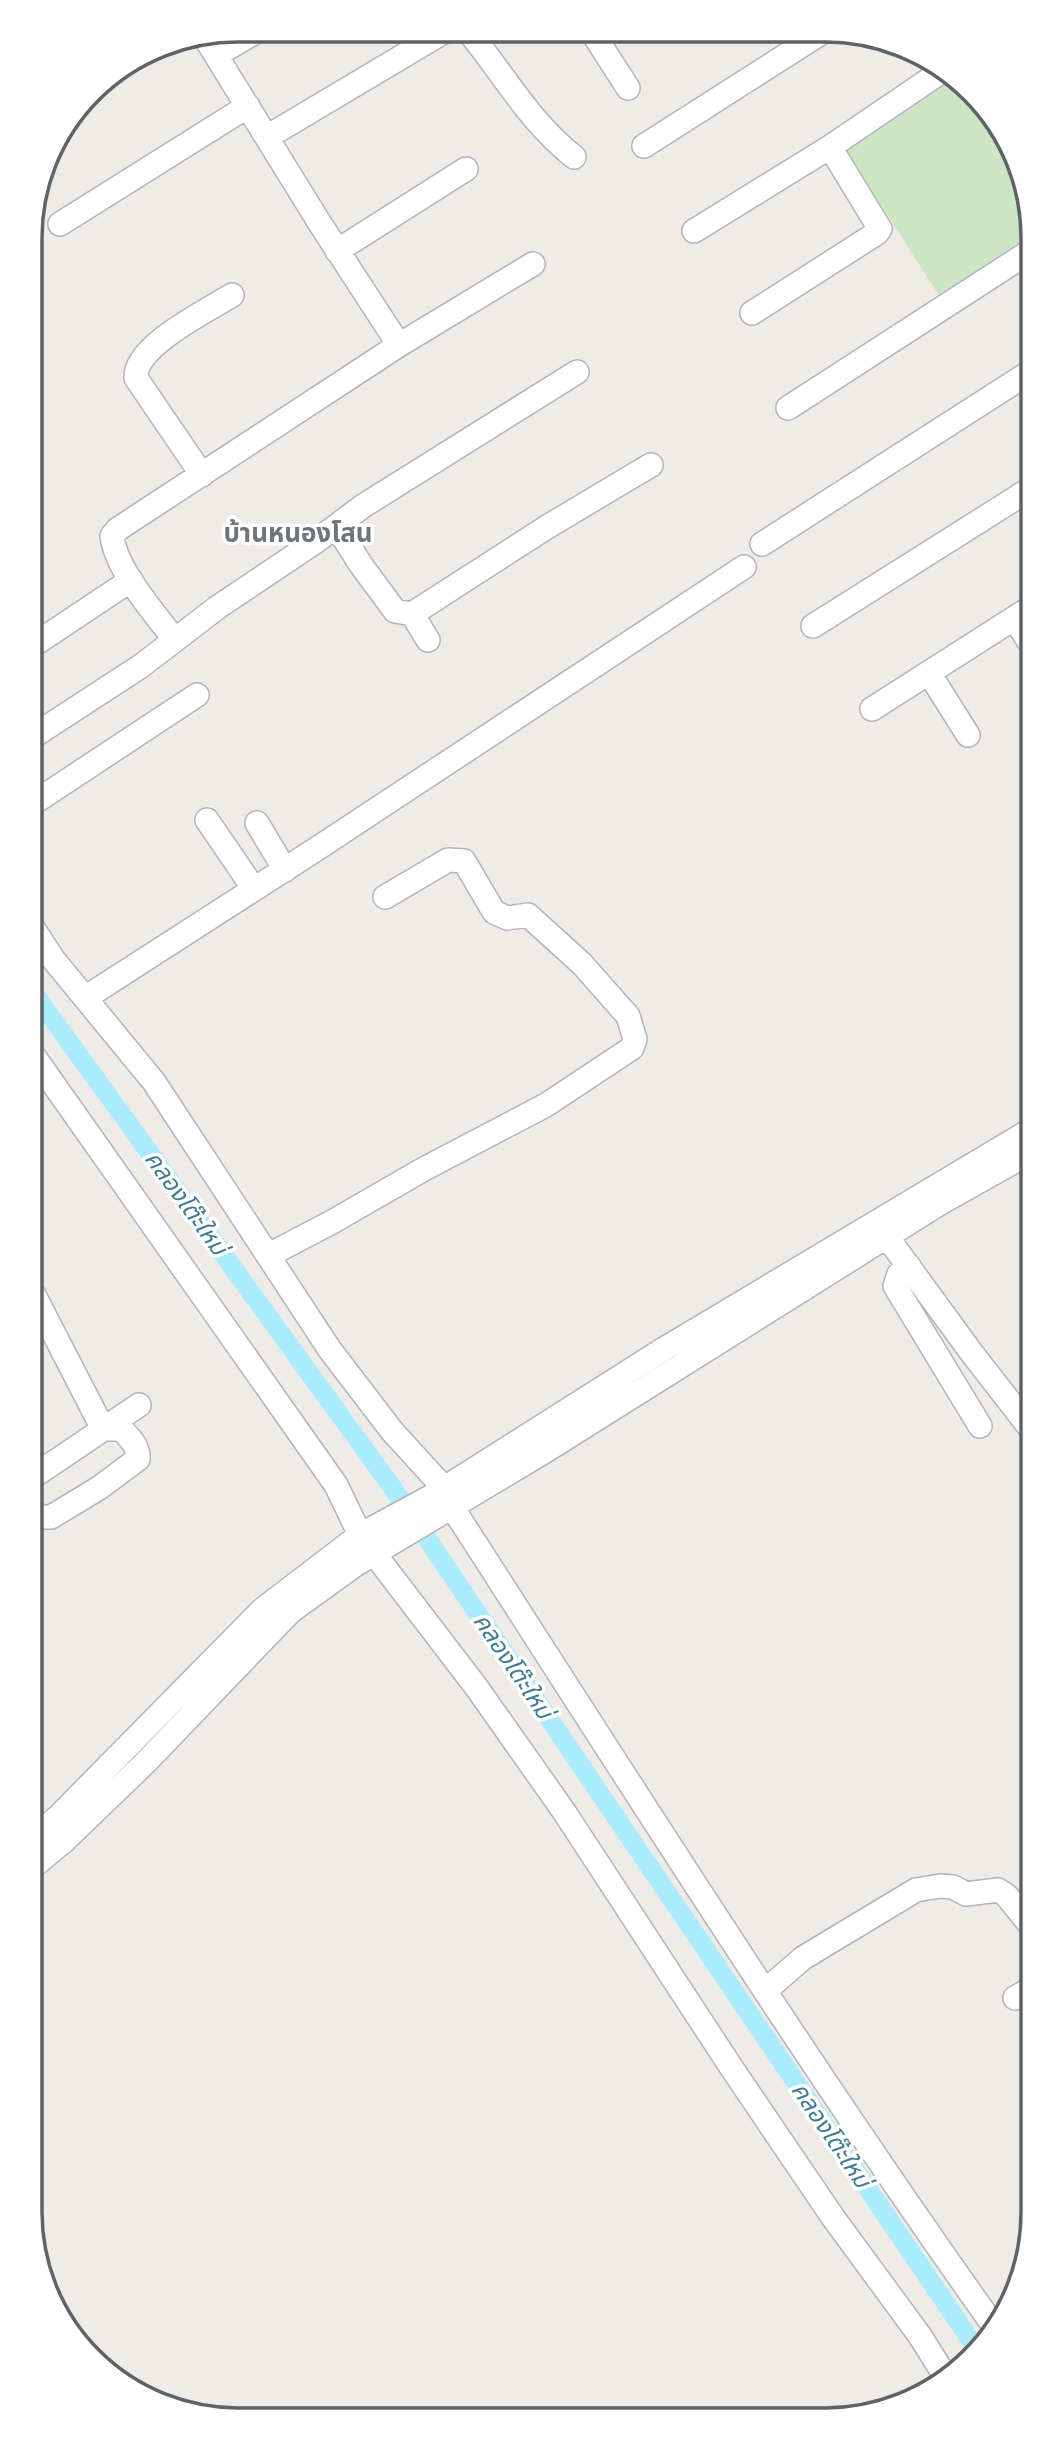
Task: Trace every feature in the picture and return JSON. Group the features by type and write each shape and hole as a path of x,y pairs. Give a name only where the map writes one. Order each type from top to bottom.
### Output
{"street":[{"path":"267,138 427,42"},
{"path":"477,42 533,120 574,157"},
{"path":"598,42 628,88"},
{"path":"644,146 807,42"},
{"path":"210,46 337,251 399,345"},
{"path":"694,231 830,147 935,76"},
{"path":"60,224 248,106"},
{"path":"752,313 880,229 830,147"},
{"path":"337,251 466,169"},
{"path":"788,408 1021,257"},
{"path":"174,639 131,580 114,549 113,536 118,529 399,345 533,264"},
{"path":"202,475 136,378 135,369 141,359 162,339 233,295"},
{"path":"42,730 141,666 218,607 386,491 577,372"},
{"path":"762,544 1021,378"},
{"path":"337,527 395,611 412,614 547,527 650,465"},
{"path":"813,626 1021,495"},
{"path":"85,998 285,870 744,567"},
{"path":"42,639 131,580"},
{"path":"412,614 428,640"},
{"path":"872,709 1021,614"},
{"path":"929,673 968,735"},
{"path":"42,797 197,695"},
{"path":"207,820 254,889"},
{"path":"257,823 285,870"},
{"path":"269,1255 546,1105 632,1048 635,1039 628,1016 582,964 528,915 507,918 494,912 464,861 449,860 385,897"},
{"path":"42,942 154,1083 330,1350 445,1500 765,1991 920,2222 989,2319"},
{"path":"42,1068 557,1801 832,2216 920,2336 941,2370"},
{"path":"445,1500 664,1349 1021,1136"},
{"path":"42,1831 262,1610 445,1500 547,1450 937,1205 1021,1158"},
{"path":"887,1237 1021,1416"},
{"path":"909,1266 899,1274 895,1286 980,1426"},
{"path":"42,1312 103,1430"},
{"path":"42,1471 139,1405"},
{"path":"42,1517 51,1517 99,1488 138,1459 139,1454 133,1441 121,1429 103,1430"},
{"path":"42,1859 146,1762 290,1612 373,1541"},
{"path":"765,1991 803,1958 916,1890 940,1886 953,1887 966,1894 998,1890 1006,1895 1021,1913"}],"green space":[{"path":"945,83 981,119 1006,163 1019,212 1021,244 940,297 845,149"}],"waterway":[{"name":"คลองโต๊ะใหม่","path":"42,1004 392,1487 972,2342"}],"district":[{"name":"บ้านหนองโสน","path":"298,533"}]}
